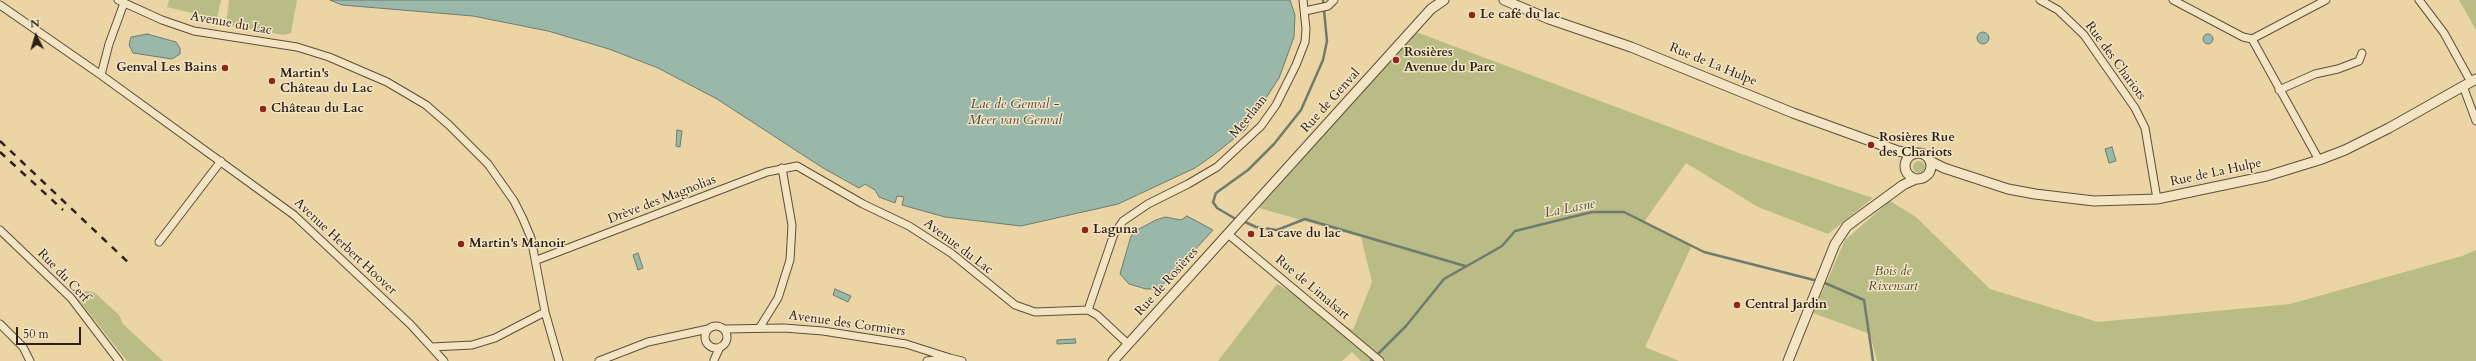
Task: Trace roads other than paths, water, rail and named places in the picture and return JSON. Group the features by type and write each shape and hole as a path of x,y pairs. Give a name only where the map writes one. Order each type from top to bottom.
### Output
{"street":[{"name":"Meerlaan","path":"1088,310 1114,234 1123,221 1148,204 1188,184 1217,167 1261,126 1276,105 1296,65 1305,42 1305,11 1303,0"},
{"path":"1305,11 1328,6 1334,0"},
{"name":"Rue de Genval","path":"1241,220 1431,9 1442,0"},
{"name":"Rue de La Hulpe","path":"1504,0 1631,47 1793,113 1898,151 1914,154"},
{"name":"Rue des Chariots","path":"2040,0 2058,10 2084,35 2135,108 2144,128 2157,199"},
{"path":"2173,0 2243,37 2252,39 2326,0"},
{"path":"2419,0 2444,33 2470,82 2476,121"},
{"path":"101,75 121,1"},
{"name":"Avenue du Lac","path":"121,1 194,30 297,47 347,64 387,82 426,105 449,125 488,164 510,195 532,238 545,312 559,361"},
{"name":"Avenue Herbert Hoover","path":"0,5 101,75 294,215 432,347 444,361"},
{"path":"2252,39 2319,160"},
{"path":"2280,90 2315,74 2338,69 2359,61 2362,53"},
{"name":"Rue de La Hulpe","path":"1930,161 1944,168 2008,188 2060,198 2116,201 2157,199 2267,176 2319,160 2363,141 2470,82"},
{"path":"1898,151 1906,167 1916,179"},
{"path":"1903,185 1906,167 1914,154 1925,155 1930,161 1930,172"},
{"path":"159,242 221,161"},
{"name":"Avenue du Lac","path":"797,166 863,204 909,226 951,253 1015,305 1035,312 1088,310"},
{"name":"Drève des Magnolias","path":"537,260 782,168 797,166"},
{"path":"760,327 778,298 790,260 792,225 782,168"},
{"path":"1788,361 1835,244 1847,226 1903,185 1916,179 1926,177 1930,172 1944,168"},
{"name":"Rue de Rosières","path":"1113,361 1241,220"},
{"name":"Rue du Cerf","path":"0,230 71,298 119,361"},
{"name":"Rue de Limalsart","path":"1228,234 1380,361"},
{"path":"1088,310 1097,315 1128,344"},
{"path":"432,347 472,345 496,338 545,312"},
{"path":"0,324 4,333 23,347 30,361"},
{"name":"Avenue des Cormiers","path":"599,361 648,342 716,326 725,329 760,327 823,331 867,337 906,344 962,361"},
{"path":"708,329 705,338 708,344 717,347"},
{"path":"725,329 727,339"},
{"path":"713,360 717,347 740,329"},
{"name":"Avenue des Cormiers","path":"682,334 705,338"},
{"path":"927,361 950,358"}],"water":[{"name":"Lac de Genval - Meer van Genval","path":"330,0 1290,0 1295,15 1294,37 1279,78 1245,130 1212,156 1195,168 1118,204 1021,226 945,217 902,205 904,197 897,196 895,203 879,197 875,190 865,184 859,188 823,168 717,99 658,68 609,49 548,31 473,16 342,5"},
{"path":"1985,32 1988,33 1988,43 1981,44 1978,43 1977,36 1978,33"},
{"path":"147,34 176,42 180,48 180,54 172,59 133,53 129,45 131,37"},
{"path":"2208,34 2213,39 2208,44 2203,39"},
{"path":"677,130 682,131 680,147 676,146"},
{"path":"2112,147 2116,161 2109,163 2105,149"},
{"path":"1187,216 1213,230 1159,289 1146,289 1129,284 1120,274 1131,236 1135,231 1165,217 1181,220"},
{"path":"638,253 643,268 638,270 633,255"},
{"path":"835,289 851,296 848,302 833,295"},
{"path":"1075,339 1076,343 1057,344 1057,340"}],"waterway":[{"path":"1234,218 1217,208 1213,202 1216,193 1248,170 1274,144 1301,110 1323,60 1327,41 1323,0"},
{"name":"La Lasne","path":"1371,361 1406,326 1444,279 1502,246 1515,231 1592,212 1624,212 1704,252 1814,280"},
{"path":"1245,222 1256,227 1277,230 1305,219 1465,266"},
{"name":"La Lasne","path":"1825,283 1864,300 1873,361"}],"railway":[{"path":"0,141 132,266"},
{"path":"0,152 63,210"}],"place":[{"name":"Le café du lac","path":"1472,15"},
{"name":"Rosières Avenue du Parc","path":"1396,60"},
{"name":"Genval Les Bains","path":"225,68"},
{"name":"Martin's Château du Lac","path":"272,81"},
{"name":"Château du Lac","path":"263,109"},
{"name":"Rosières Rue des Chariots","path":"1871,145"},
{"name":"Laguna","path":"1085,230"},
{"name":"La cave du lac","path":"1251,234"},
{"name":"Martin's Manoir","path":"461,244"},
{"name":"Central Jardin","path":"1737,305"}],"park label":[{"name":"Bois de Rixensart","path":"1893,280"}]}
